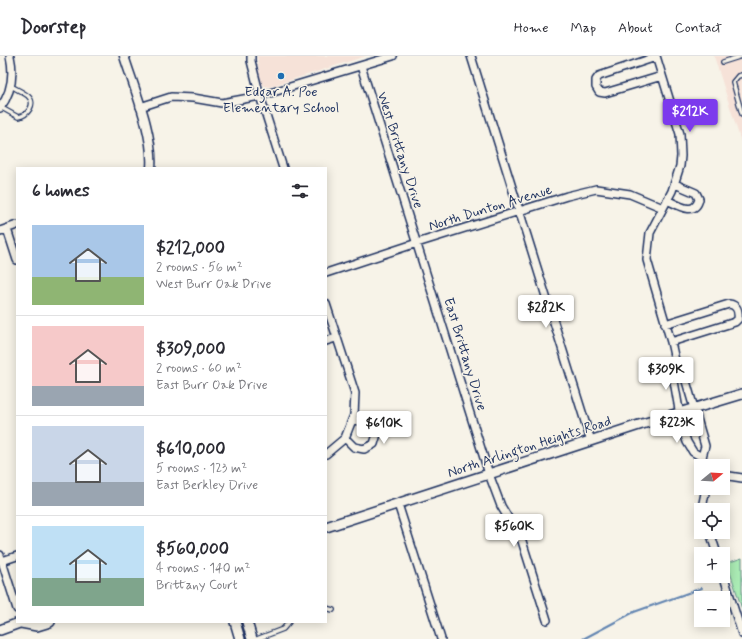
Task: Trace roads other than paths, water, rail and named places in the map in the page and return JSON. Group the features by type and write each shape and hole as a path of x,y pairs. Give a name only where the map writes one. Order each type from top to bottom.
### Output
{"main road":[{"name":"North Arlington Heights Road","path":"327,527 678,413 742,394"},
{"path":"0,630 18,623"},
{"path":"25,623 36,626 46,623"},
{"path":"235,623 240,639"},
{"path":"247,623 252,639"}],"street":[{"path":"0,107 11,86 12,78 10,56"},
{"path":"124,56 150,142 152,167"},
{"path":"251,56 260,96 283,167"},
{"path":"140,107 171,97 193,98 222,103 260,96 392,56"},
{"path":"470,56 520,211 591,441"},
{"path":"662,76 605,93 599,92 596,88 596,80 599,76 656,56 680,134 680,166 675,184 650,233 647,260 671,342 678,374 674,381 678,413 687,442 693,452 702,457 705,446 686,381 684,377 678,374"},
{"name":"West Brittany Drive","path":"361,66 417,243"},
{"path":"667,200 687,209 693,208 698,203 699,199 696,193 675,184"},
{"name":"North Dunton Avenue","path":"327,273 417,243 596,189 630,194 663,208"},
{"path":"16,225 4,230 16,258"},
{"name":"East Brittany Drive","path":"417,243 500,506 522,541 547,620"},
{"path":"665,324 729,304 736,306 738,318 735,322 671,342"},
{"path":"327,307 354,392 354,415 345,438 327,453"},
{"path":"327,341 336,338"},
{"path":"345,438 354,446 364,449 374,444 377,434 371,425 361,421 352,420"},
{"path":"730,476 742,478"},
{"path":"398,504 441,639"},
{"path":"16,556 1,558 16,606"},
{"path":"726,583 742,634"}],"lane":[{"path":"723,62 742,56"},
{"path":"742,74 733,82 742,114"},
{"path":"0,107 18,117 26,114 30,109 31,102 28,96 11,86"},
{"path":"327,608 333,610"},
{"path":"257,639 283,629 288,623"}],"waterway":[{"path":"583,639 634,612 702,588"}],"place":[{"name":"Edgar A. Poe Elementary School","path":"281,76"}]}
